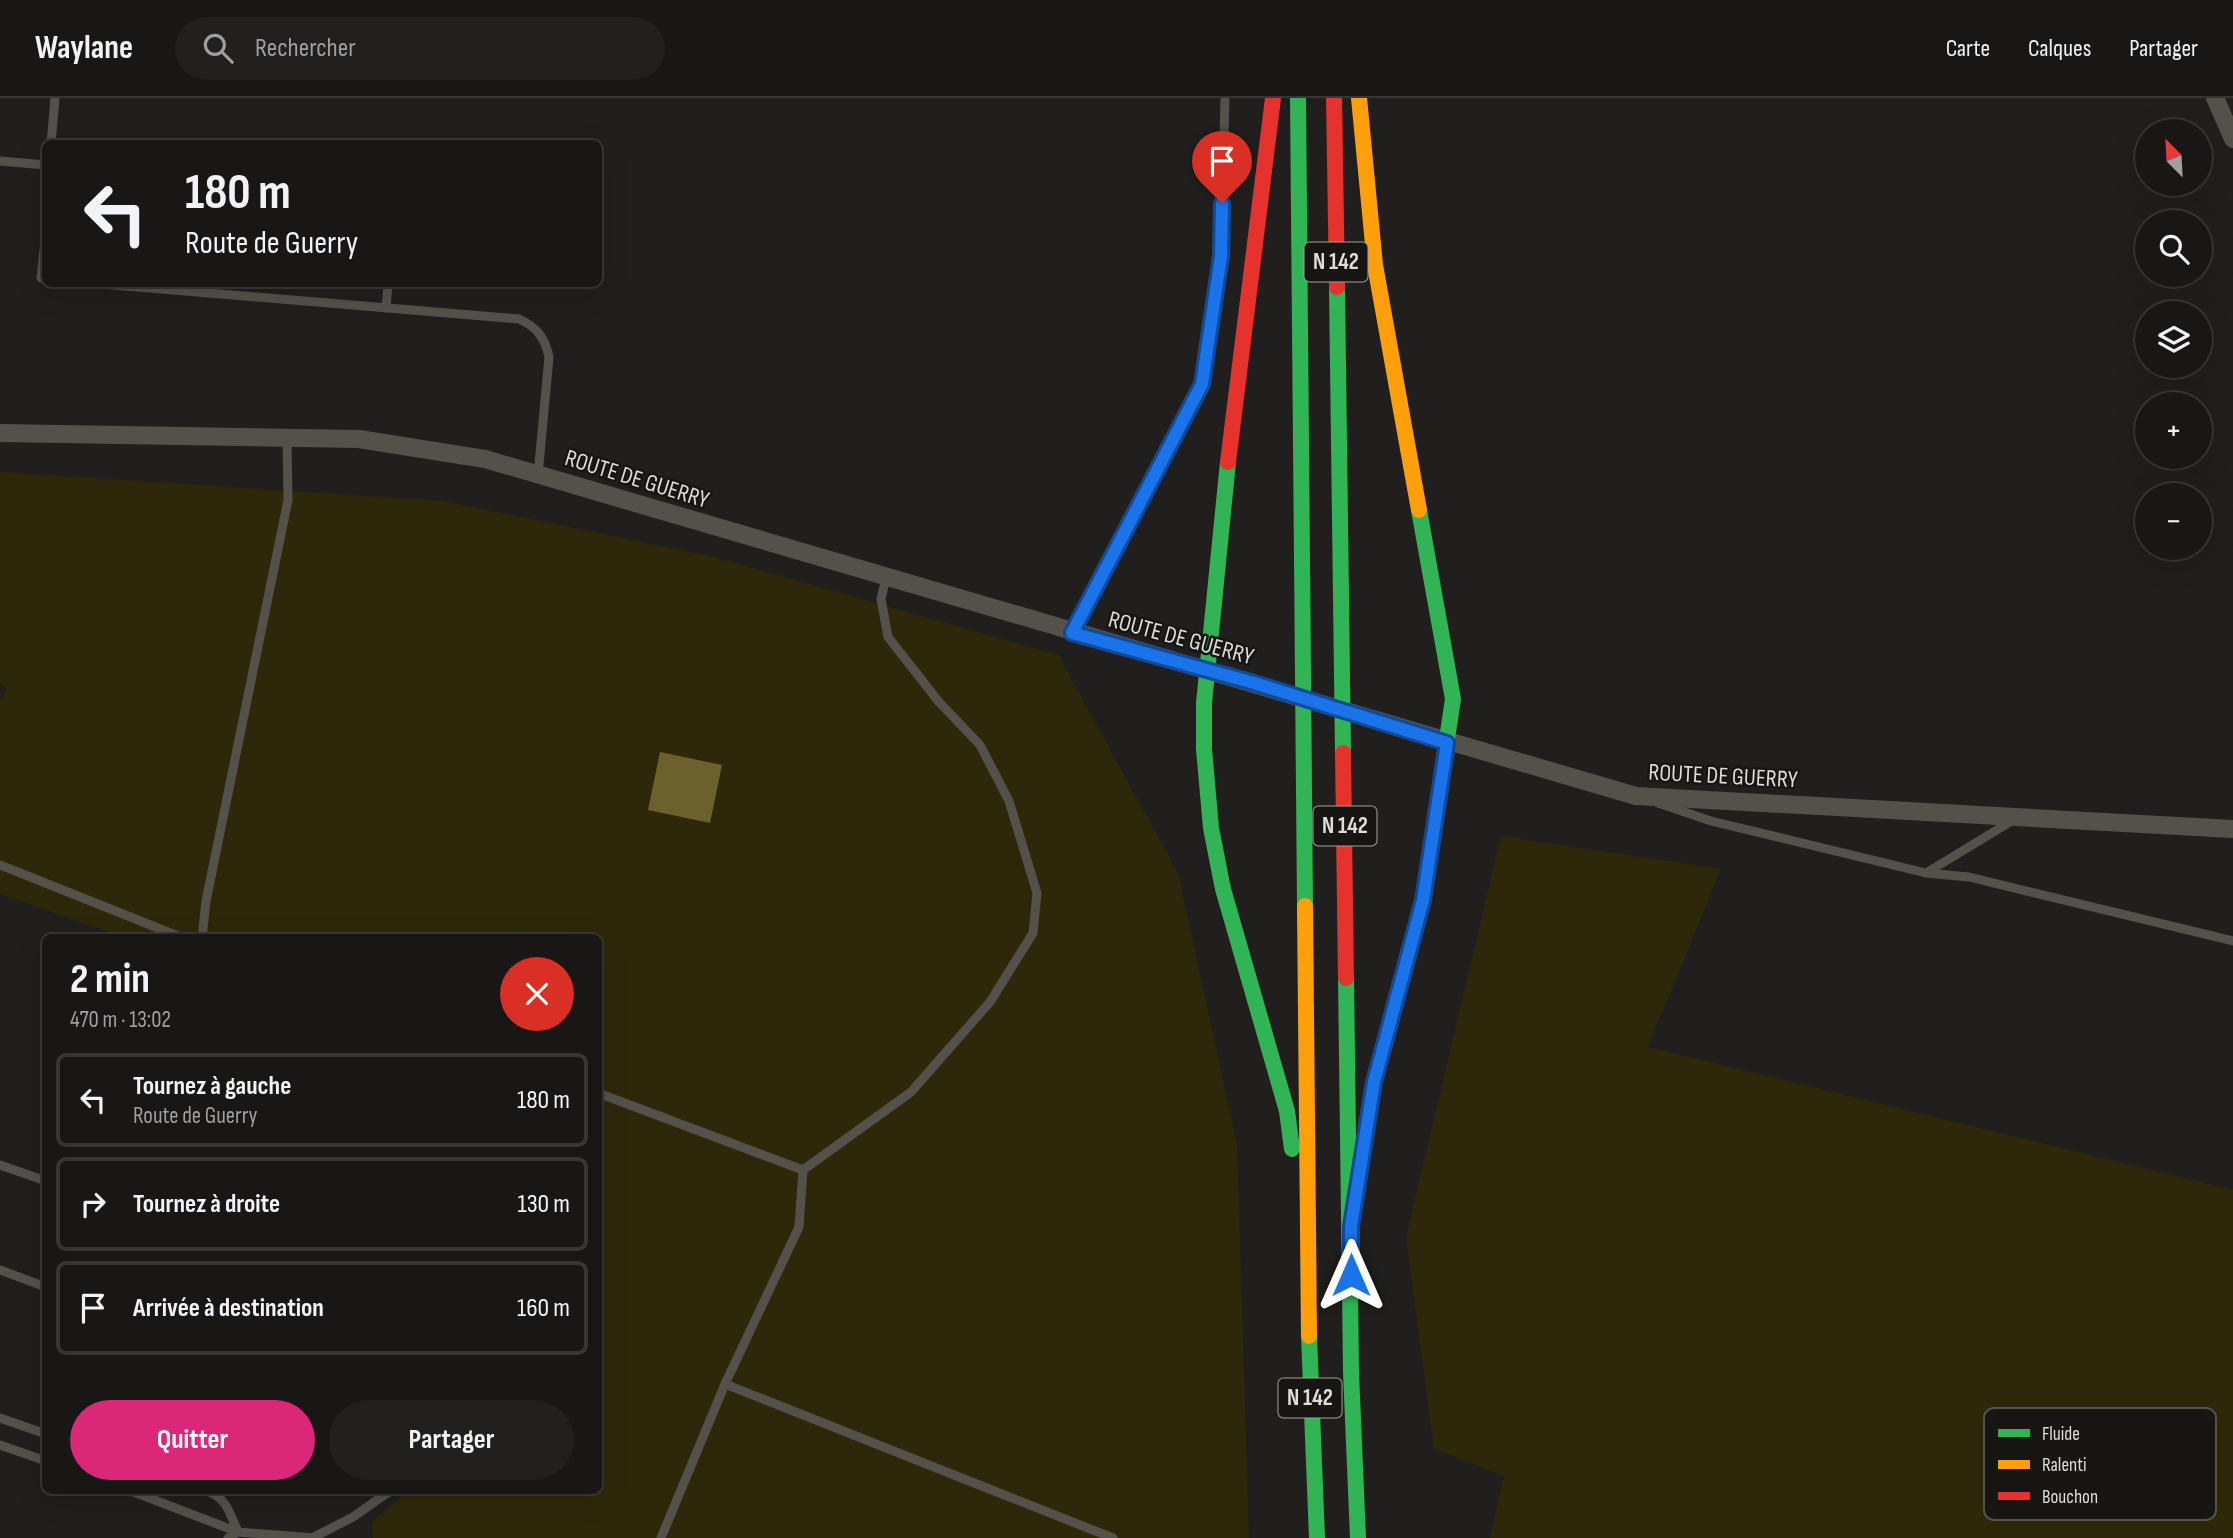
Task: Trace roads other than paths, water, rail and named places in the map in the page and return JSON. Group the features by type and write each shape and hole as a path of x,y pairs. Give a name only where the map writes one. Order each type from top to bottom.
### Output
{"highway":[{"path":"1273,98 1233,407 1204,703 1204,749 1211,828 1223,889 1287,1111 1309,1258"},
{"name":"N 142","path":"1298,98 1310,1409 1317,1538"},
{"name":"N 142","path":"1334,98 1351,1372 1358,1538"},
{"path":"1351,1226 1374,1082 1423,900 1453,699 1375,265 1359,98"}],"street":[{"path":"2215,98 2233,139"},
{"name":"ROUTE DE GUERRY","path":"0,433 359,439 485,459 1072,633 1254,683 1447,743 1636,796 2233,829"}],"lane":[{"path":"51,140 55,98"},
{"path":"1072,633 1202,384 1221,256 1225,98"},
{"path":"0,161 42,165"},
{"path":"138,287 519,319 539,332 546,342 549,357 538,475"},
{"path":"386,308 388,287"},
{"path":"202,934 206,901 288,500 287,438"},
{"path":"803,1170 911,1092 990,1002 1032,933 1037,893 1009,802 980,745 939,702 888,637 881,599 886,578"},
{"path":"1636,796 1711,821 1926,873 1969,877 2233,941"},
{"path":"1926,873 2019,817"},
{"path":"0,865 173,934"},
{"path":"602,1095 803,1170"},
{"path":"0,1164 42,1180"},
{"path":"661,1538 725,1384 799,1227 803,1170"},
{"path":"0,1270 42,1286"},
{"path":"725,1384 1113,1538"},
{"path":"0,1418 42,1433"},
{"path":"0,1445 42,1460"},
{"path":"139,1494 238,1532 315,1538 353,1517 386,1494"},
{"path":"214,1494 223,1498 238,1532"},
{"path":"228,1538 238,1532"}]}
